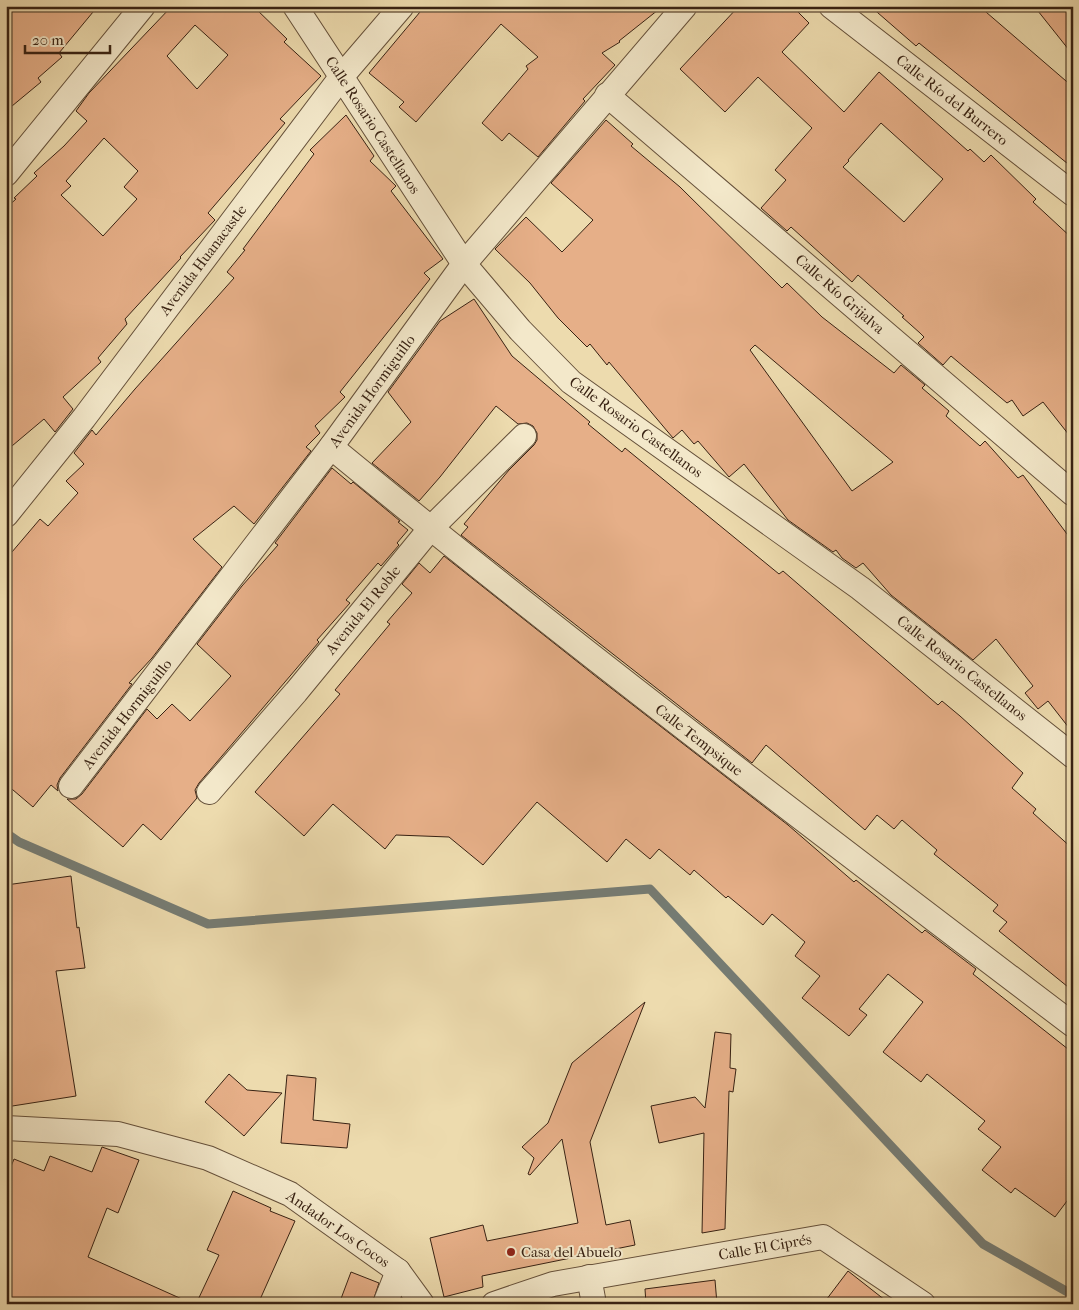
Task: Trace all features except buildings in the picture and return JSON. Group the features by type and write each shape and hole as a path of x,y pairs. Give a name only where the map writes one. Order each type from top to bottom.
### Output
{"street":[{"path":"6,174 143,6"},
{"name":"Calle Rosario Castellanos","path":"295,6 464,264 520,330 571,382 860,588 1073,756"},
{"name":"Avenida Huanacastle","path":"6,515 84,418 342,76 402,6"},
{"name":"Avenida Hormiguillo","path":"71,786 331,447 464,264 685,6"},
{"name":"Calle Río del Burrero","path":"831,6 1073,194"},
{"name":"Calle Río Grijalva","path":"607,95 1073,494"},
{"name":"Avenida El Roble","path":"209,792 296,692 430,529 524,436"},
{"name":"Calle Tempsique","path":"331,447 430,529 694,736 1073,1025"},
{"name":"Andador Los Cocos","path":"6,1128 118,1134 208,1158 290,1194 398,1271 422,1304"},
{"name":"Calle El Ciprés","path":"589,1277 823,1237 923,1304"},
{"path":"385,1304 398,1271"},
{"path":"494,1304 553,1284 589,1277 594,1304"}],"waterway":[{"path":"6,833 19,842 208,924 650,889 983,1244 1073,1295"}],"place":[{"name":"Casa del Abuelo","path":"511,1252"}]}
